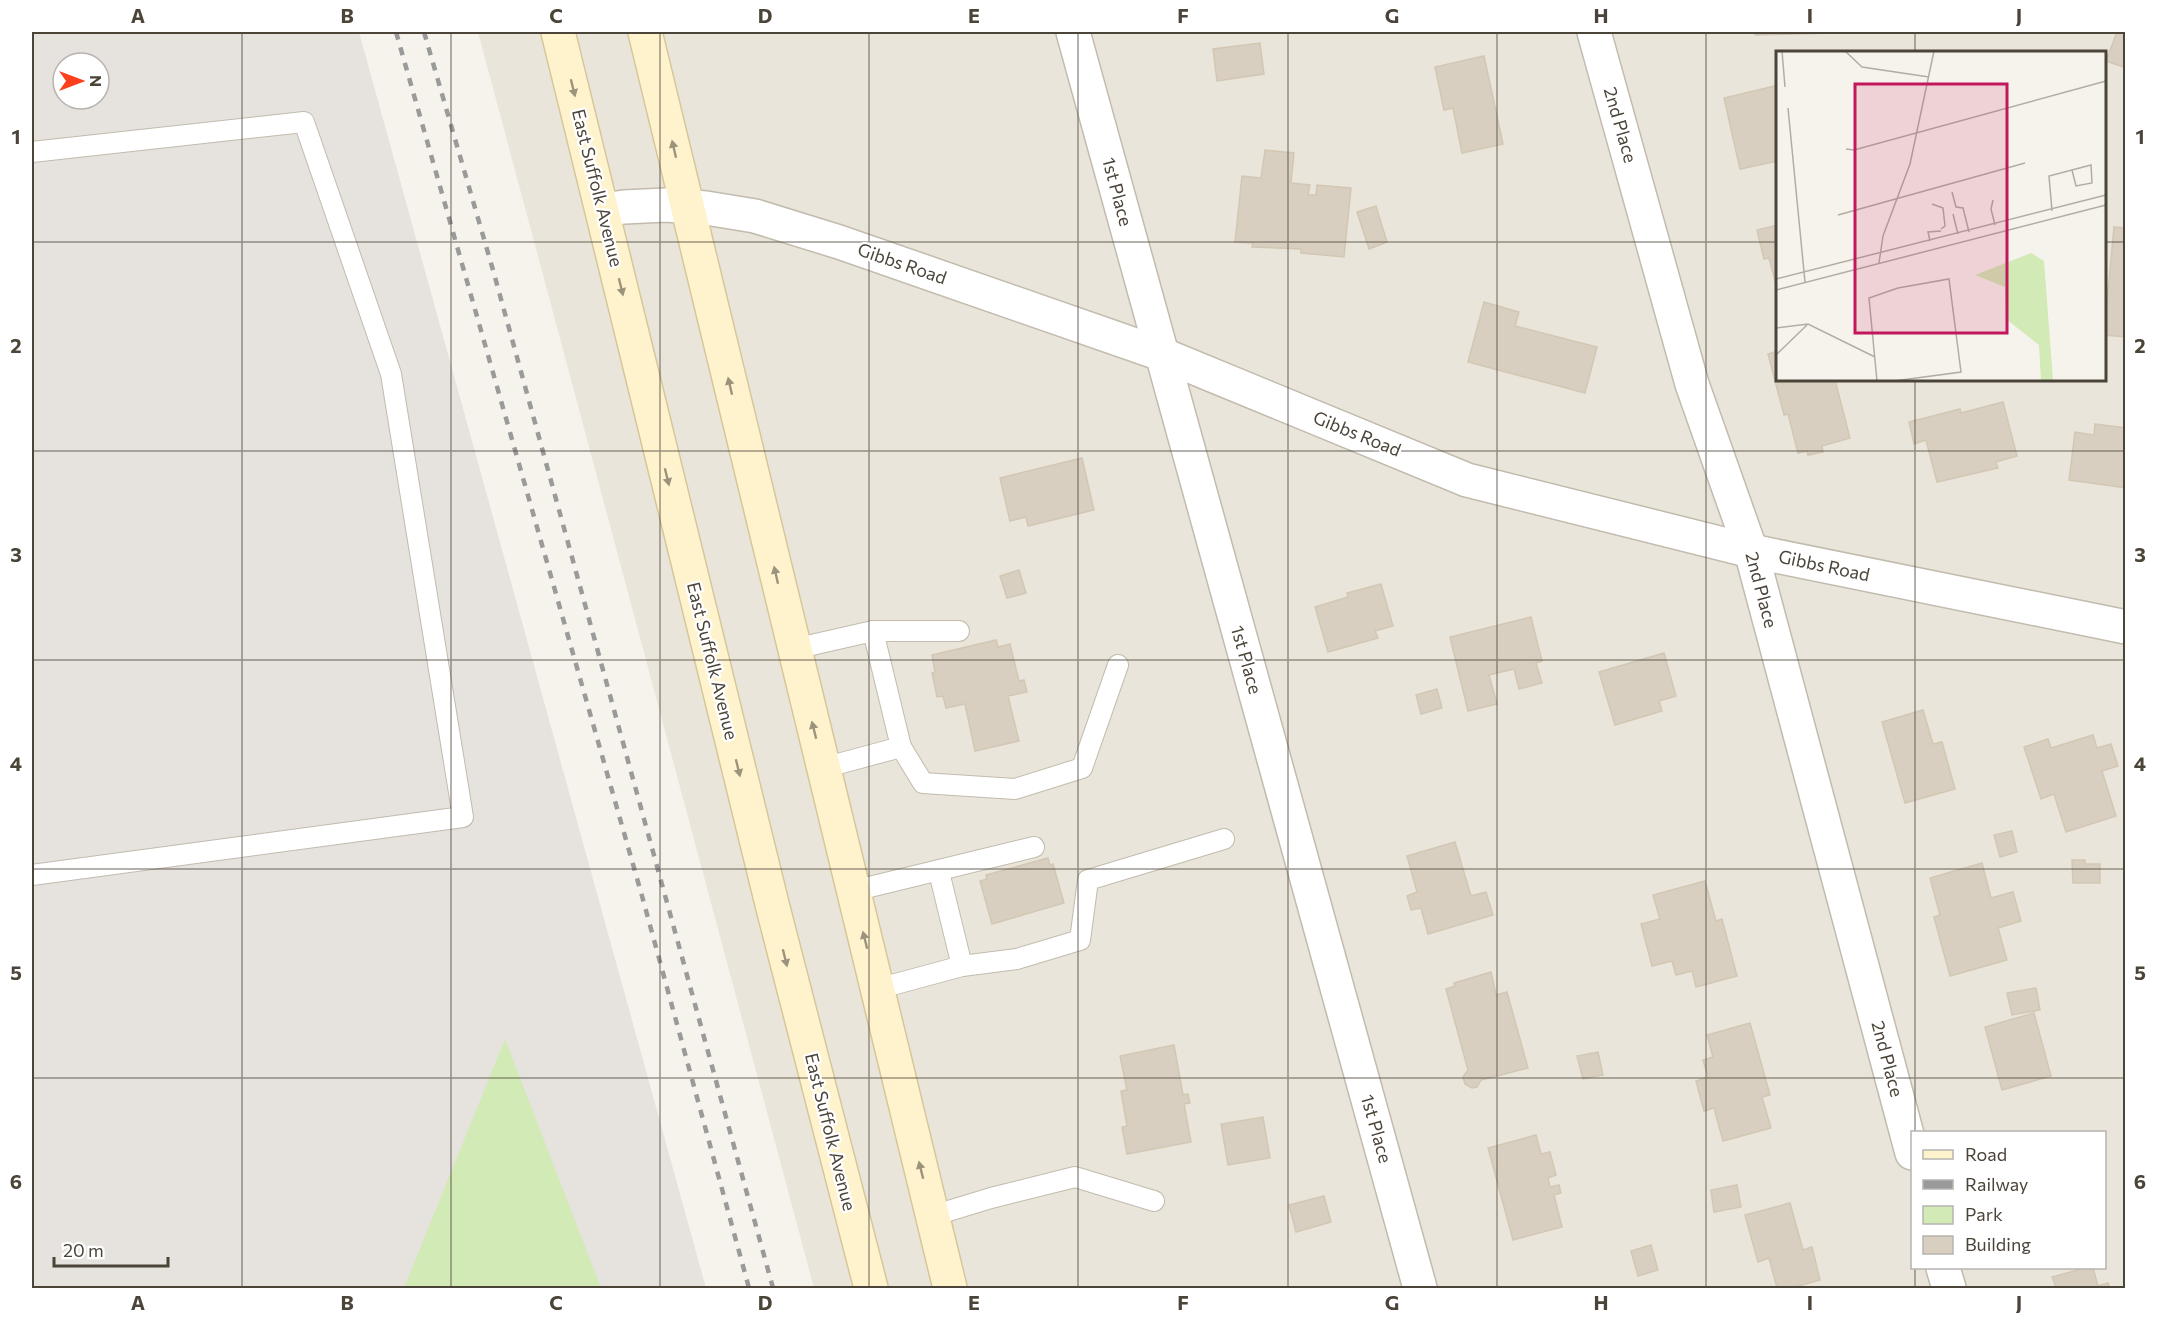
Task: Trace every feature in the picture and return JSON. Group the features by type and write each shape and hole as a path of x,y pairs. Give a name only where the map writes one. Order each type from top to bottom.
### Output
{"main road":[{"name":"East Suffolk Avenue","path":"558,32 773,908 871,1288"},
{"path":"645,32 950,1288"}],"street":[{"name":"1st Place","path":"1073,32 1420,1288"},
{"name":"2nd Place","path":"1594,32 1692,384 1750,551 1911,1149"},
{"name":"Gibbs Road","path":"603,210 624,207 687,206 755,216 839,242 1161,354 1467,480 1750,551 2126,627"},
{"path":"1943,1269 1949,1288"}],"lane":[{"path":"32,152 304,122 391,374 464,817 32,875"},
{"path":"873,631 900,747 923,783 1015,789 1082,768 1118,665"},
{"path":"794,650 873,631 959,631"},
{"path":"823,768 900,747"},
{"path":"877,989 962,966 1017,959 1080,940 1088,880 1224,839"},
{"path":"853,891 939,872 1034,847"},
{"path":"939,872 962,966"},
{"path":"932,1216 991,1198 1075,1177 1154,1201"}],"shaded area":[{"path":"32,32 359,32 706,1288 32,1288"},
{"path":"478,32 2125,32 2125,1288 814,1288"}],"green space":[{"path":"505,1039 601,1288 404,1288"}],"building":[{"path":"1755,32 1834,32 1834,33 1755,35"},
{"path":"2117,32 2126,32 2126,68 2106,61"},
{"path":"1260,43 1264,74 1217,81 1213,49"},
{"path":"1484,56 1503,144 1462,153 1453,108 1444,110 1435,67"},
{"path":"1775,86 1776,161 1740,169 1724,98"},
{"path":"1265,150 1294,153 1291,183 1310,185 1308,195 1316,195 1317,185 1351,188 1344,257 1301,253 1301,249 1252,247 1253,243 1235,242 1242,176 1261,178"},
{"path":"1376,206 1387,242 1369,249 1357,212"},
{"path":"1776,225 1776,284 1769,258 1764,259 1757,230"},
{"path":"2114,227 2126,228 2126,337 2106,335"},
{"path":"1484,302 1519,312 1515,326 1597,347 1585,393 1468,362"},
{"path":"1776,352 1776,381 1835,381 1850,438 1822,446 1823,452 1808,455 1807,451 1798,453 1788,414 1784,415 1768,354"},
{"path":"2003,402 2017,456 1996,462 1998,468 1937,482 1926,440 1914,444 1909,422 1960,409 1961,413"},
{"path":"2095,424 2126,428 2126,488 2069,480 2075,432 2094,435"},
{"path":"1082,458 1094,510 1028,526 1026,517 1010,521 1000,478"},
{"path":"1019,570 1026,593 1007,598 1000,576"},
{"path":"1381,584 1393,626 1375,631 1378,638 1328,652 1315,607 1348,597 1347,593"},
{"path":"1531,617 1542,661 1536,663 1542,683 1519,689 1514,669 1489,675 1497,704 1468,711 1450,637"},
{"path":"996,640 998,647 1010,644 1019,681 1024,680 1027,692 1008,696 1019,741 975,751 965,704 946,708 943,696 937,697 932,673 935,672 932,655"},
{"path":"1664,653 1676,696 1659,701 1662,711 1615,725 1599,672"},
{"path":"1437,689 1442,708 1421,714 1416,695"},
{"path":"1923,710 1933,744 1942,742 1955,789 1905,803 1882,722"},
{"path":"2093,735 2097,748 2111,744 2118,766 2102,771 2116,816 2066,832 2054,794 2041,799 2024,747 2048,739 2051,748"},
{"path":"2012,831 2017,852 2000,857 1994,835"},
{"path":"1455,842 1471,896 1486,892 1493,915 1428,934 1421,908 1411,910 1407,896 1417,892 1407,856"},
{"path":"1048,858 1050,865 1053,864 1064,903 992,924 980,881 987,879 986,875"},
{"path":"2072,860 2085,860 2085,864 2100,864 2100,883 2073,883"},
{"path":"1982,863 1991,898 2013,892 2021,921 1998,928 2007,960 1950,976 1934,917 1940,915 1930,878"},
{"path":"1705,881 1716,921 1722,919 1737,976 1696,987 1692,971 1676,975 1672,961 1652,966 1641,924 1660,919 1653,895"},
{"path":"1491,972 1496,995 1507,992 1528,1068 1481,1080 1477,1087 1472,1088 1465,1084 1463,1077 1468,1070 1446,989 1455,986 1454,983"},
{"path":"2036,988 2040,1010 2012,1015 2007,993"},
{"path":"2034,1013 2051,1076 2002,1090 1985,1027"},
{"path":"1750,1023 1770,1095 1762,1097 1771,1128 1723,1141 1714,1108 1704,1111 1696,1081 1708,1077 1703,1060 1713,1057 1707,1035"},
{"path":"1174,1045 1183,1095 1188,1094 1190,1103 1184,1104 1191,1142 1127,1154 1122,1127 1127,1126 1121,1091 1127,1090 1120,1056"},
{"path":"1598,1052 1603,1075 1583,1079 1577,1056"},
{"path":"1263,1117 1270,1158 1228,1165 1221,1124"},
{"path":"1536,1135 1541,1154 1550,1152 1556,1175 1548,1178 1550,1187 1559,1185 1561,1193 1554,1195 1562,1227 1513,1240 1488,1148"},
{"path":"1737,1185 1741,1207 1714,1212 1711,1190"},
{"path":"1324,1196 1331,1222 1296,1232 1289,1205"},
{"path":"1790,1203 1803,1250 1812,1247 1820,1280 1791,1288 1777,1288 1769,1258 1758,1262 1745,1215"},
{"path":"1651,1245 1658,1270 1638,1276 1631,1251"},
{"path":"2081,1269 2093,1269 2098,1286 2108,1283 2110,1288 2056,1288 2052,1277"}],"railway":[{"path":"396,32 642,896 749,1288"},
{"path":"424,32 493,270 773,1288"}]}
